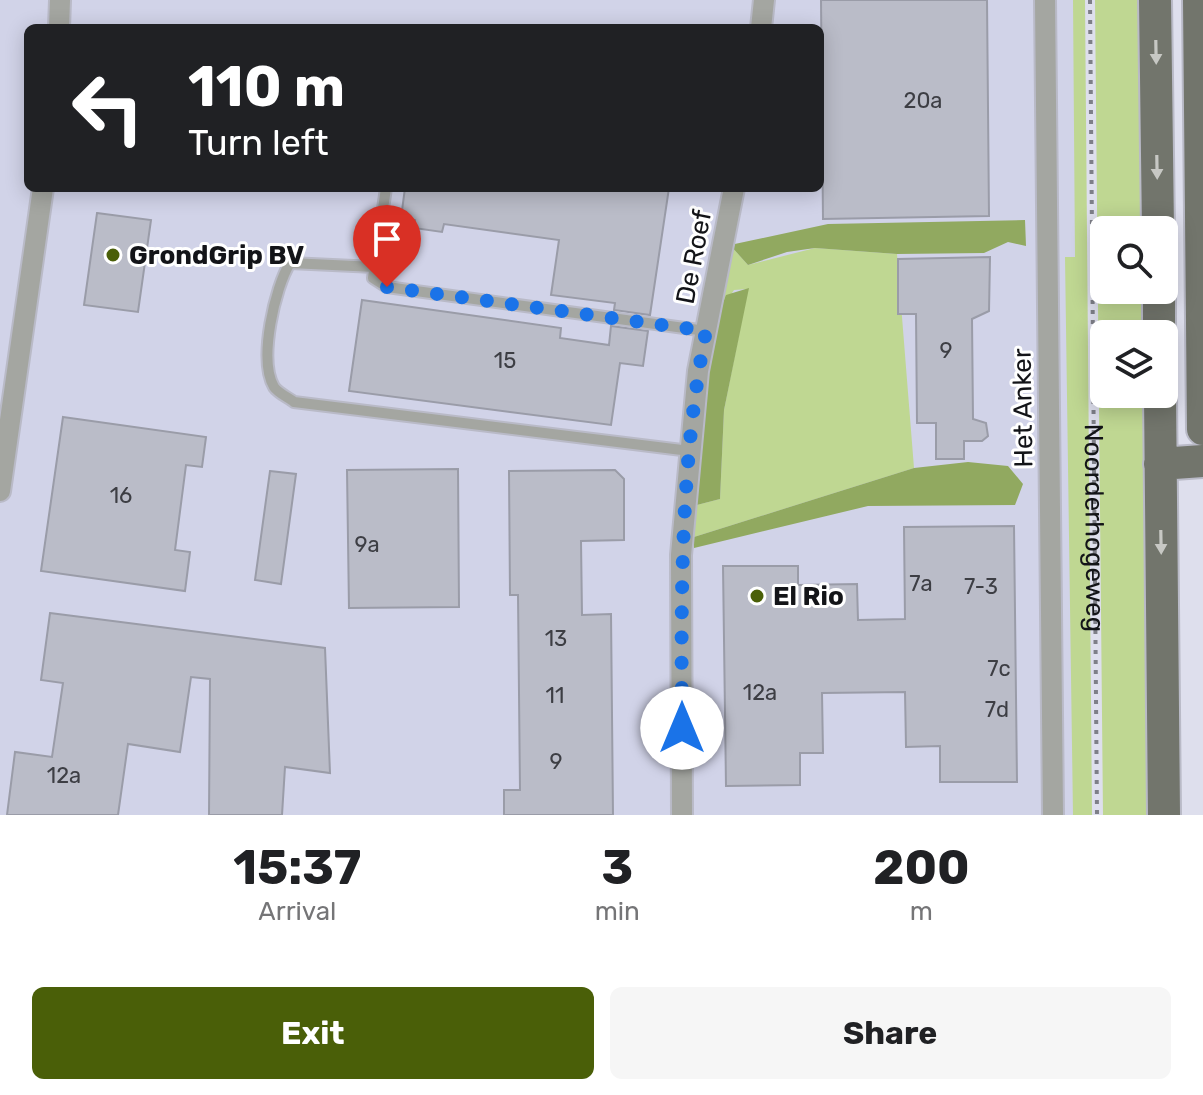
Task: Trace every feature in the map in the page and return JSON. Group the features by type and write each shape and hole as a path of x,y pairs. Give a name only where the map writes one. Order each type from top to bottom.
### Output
{"main road":[{"path":"1155,0 1158,216"},
{"path":"1199,0 1203,429"},
{"path":"1160,408 1164,815"},
{"path":"1160,464 1203,461"}],"street":[{"path":"59,24 60,0"},
{"path":"761,24 764,0"},
{"name":"Het Anker","path":"1045,0 1053,815"},
{"path":"0,491 42,192"},
{"name":"De Roef","path":"682,815 681,555 690,451 706,331 733,192"}],"lane":[{"path":"385,192 373,278 387,287 706,331"},
{"path":"375,267 290,263 278,283 267,360 274,387 294,402 690,451"}],"path":[{"name":"Noorderhogeweg","path":"1090,0 1097,815"}],"shaded area":[{"path":"0,0 1074,0 1082,815 0,815"}],"green space":[{"path":"1073,0 1085,0 1092,815 1073,815 1065,257 1075,257"},
{"path":"1095,0 1141,0 1145,216 1097,216"},
{"path":"1025,220 1026,246 1008,242 984,253 897,254 815,248 787,252 748,265 730,245 828,224"},
{"path":"730,245 748,265 815,248 897,254 914,468 694,537 693,506 720,499 724,410 748,289 734,290 716,318"},
{"path":"749,288 724,410 720,499 693,506 698,426 710,346 726,295"},
{"path":"1098,304 1146,304 1146,320 1098,320"},
{"path":"1099,408 1147,408 1149,815 1103,815"},
{"path":"968,462 1008,466 1023,484 1015,505 868,506 694,548 694,537 914,468"}],"building":[{"path":"821,0 987,0 989,216 823,219 824,24 821,24"},
{"path":"404,192 668,192 650,315 614,310 615,303 551,295 559,240 444,224 442,232 414,228 415,220 401,218"},
{"path":"97,213 151,220 138,312 84,305"},
{"path":"990,257 989,311 972,319 973,419 986,423 988,436 982,441 964,441 964,459 936,459 936,423 917,423 916,314 898,314 898,259"},
{"path":"362,300 561,328 560,338 609,345 611,326 648,331 643,366 620,363 611,425 349,391"},
{"path":"63,417 206,437 202,467 186,465 175,550 190,552 185,591 41,571"},
{"path":"458,469 459,607 349,608 347,470"},
{"path":"615,470 624,479 624,540 581,541 582,615 611,614 613,815 504,815 504,790 520,790 518,595 510,595 509,471"},
{"path":"270,471 296,474 281,584 255,580"},
{"path":"1014,526 1017,782 940,782 940,746 906,747 905,692 822,693 823,753 800,753 800,785 726,786 723,566 798,566 798,585 857,584 858,620 905,619 904,527"},
{"path":"50,613 325,648 330,773 285,767 282,815 209,815 210,679 191,677 180,752 128,744 118,815 7,815 15,752 52,757 63,683 41,680"}],"place":[{"name":"GrondGrip BV","path":"113,255"},
{"name":"El Rio","path":"757,596"}],"route":[{"path":"387,287 706,331 698,371 681,555 682,728"}]}
